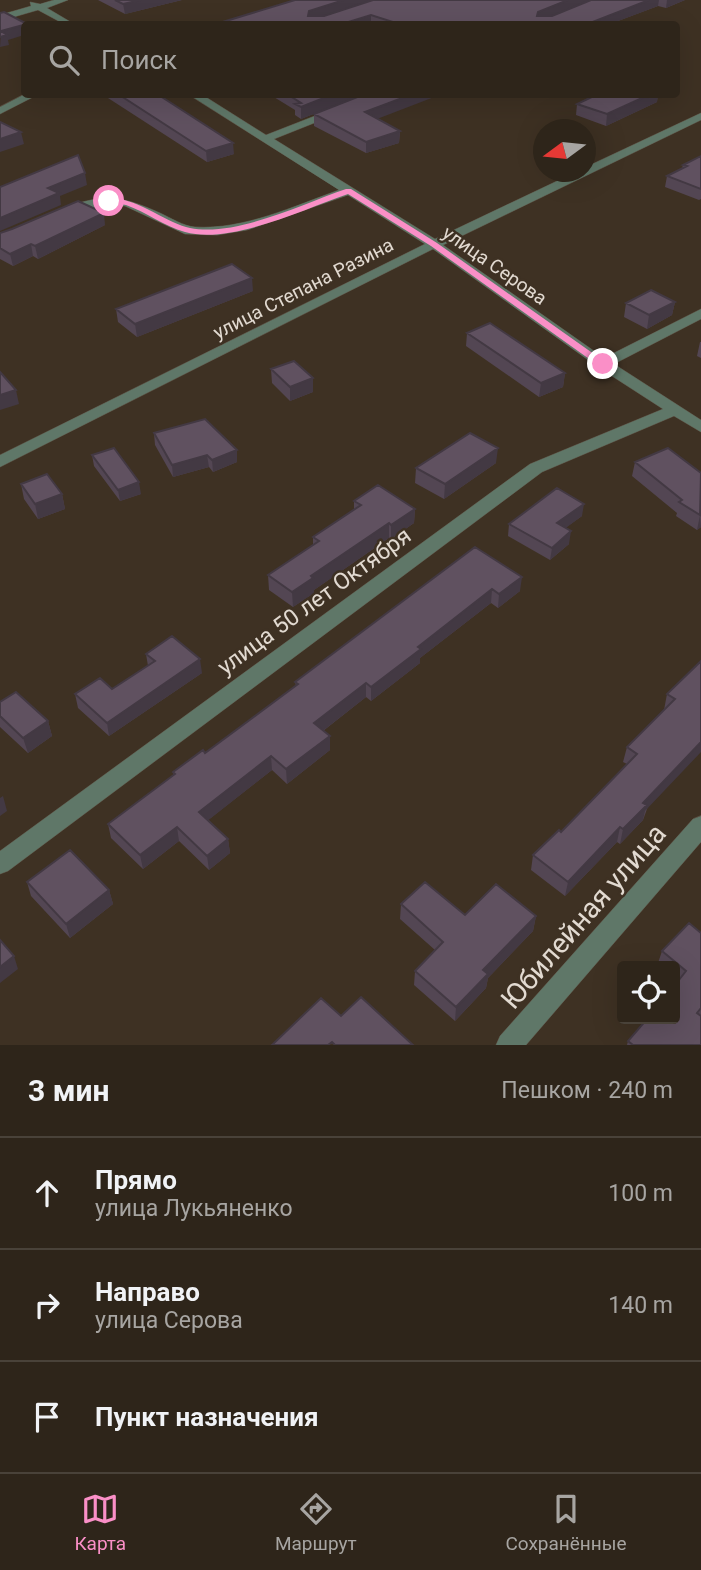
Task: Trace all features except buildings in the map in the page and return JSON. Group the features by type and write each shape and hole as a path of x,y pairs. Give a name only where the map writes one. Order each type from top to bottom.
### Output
{"street":[{"path":"25,0 64,21"},
{"path":"0,18 64,0"},
{"path":"0,111 26,98"},
{"name":"улица Серова","path":"199,98 434,244 603,364 701,427"},
{"path":"265,139 372,98"},
{"name":"улица Степана Разина","path":"0,462 434,244 701,116"},
{"path":"48,219 83,205 109,201 128,203 189,231 217,231 243,227 349,191"},
{"path":"603,364 701,313"},
{"name":"улица 50 лет Октября","path":"0,864 536,468 675,410"},
{"name":"Юбилейная улица","path":"509,1045 701,826"}],"route":[{"path":"109,201 128,203 189,231 217,231 243,227 349,191 434,244 603,364"}]}
